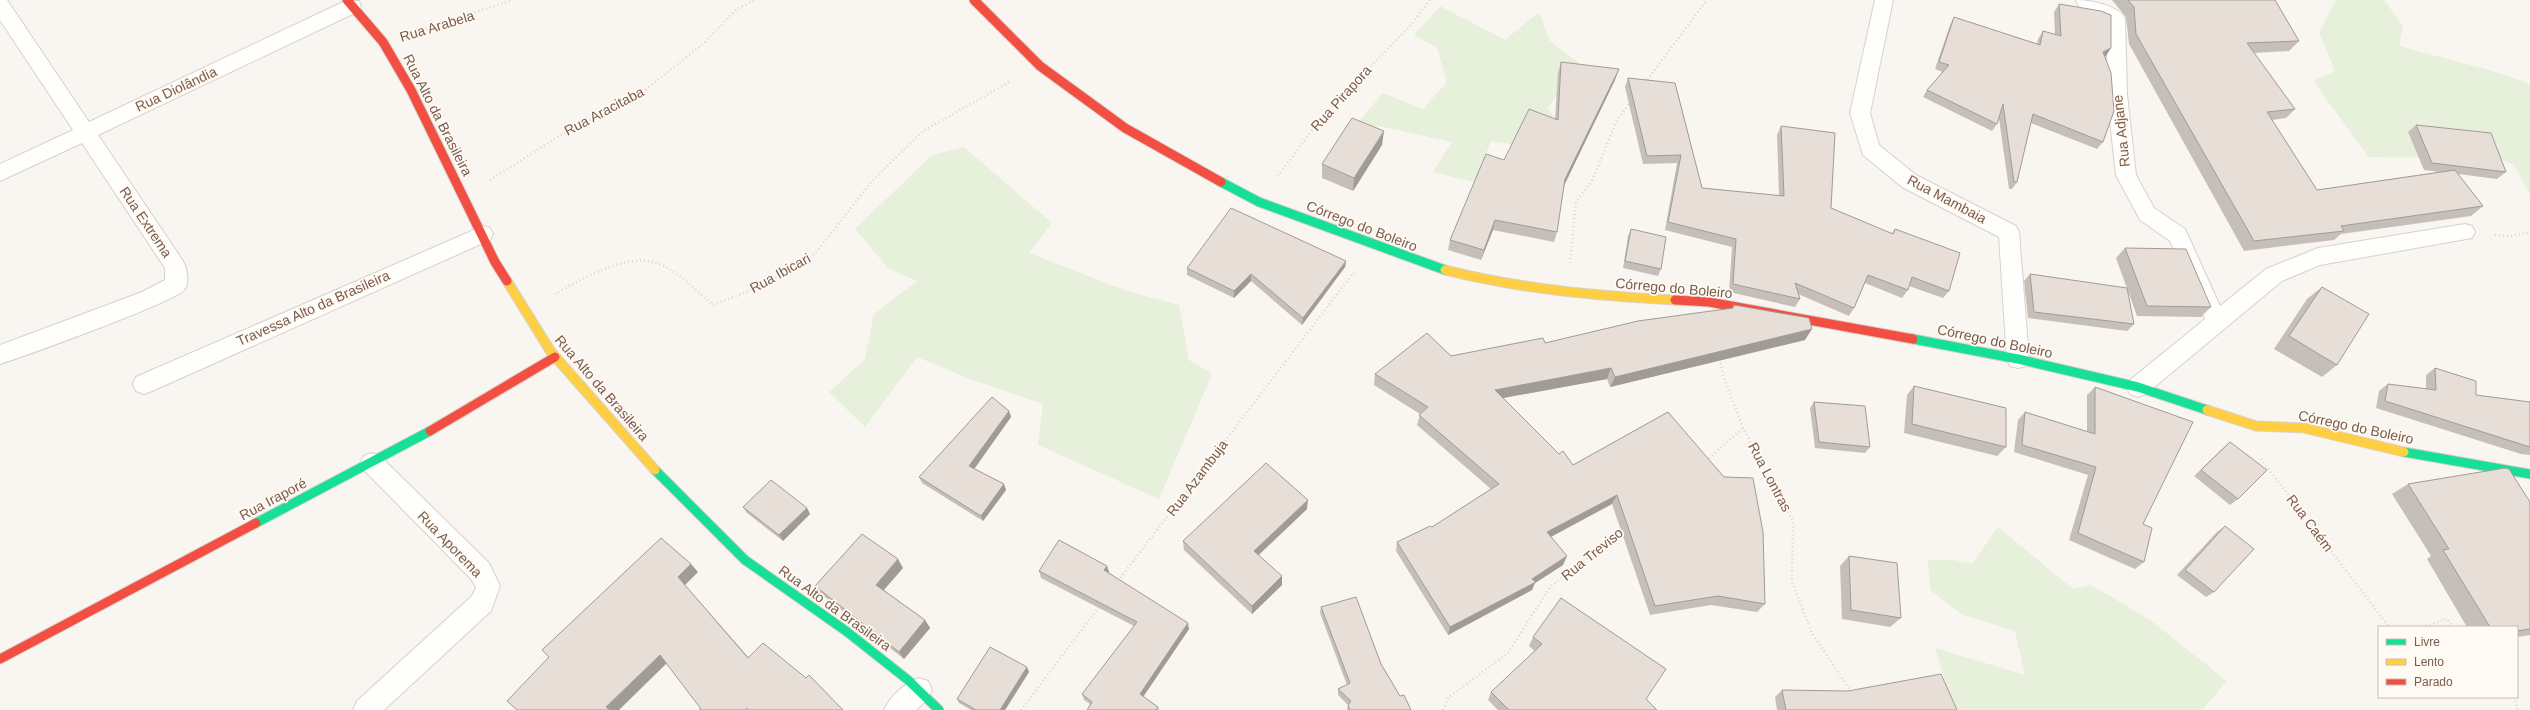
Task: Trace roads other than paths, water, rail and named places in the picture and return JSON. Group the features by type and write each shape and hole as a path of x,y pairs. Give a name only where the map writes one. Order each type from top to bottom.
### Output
{"street":[{"name":"Córrego do Boleiro","path":"974,0 1040,66 1125,128 1176,159 1259,202 1428,266 1481,280 1567,294 1709,302 2018,358 2138,387 2256,426 2304,428 2414,454 2530,474"},
{"name":"Rua Mambaia","path":"1884,0 1860,113 1870,148 1909,181 2009,232 2018,358"},
{"name":"Rua Adjane","path":"2085,0 2088,6 2116,18 2117,94 2126,175 2147,214 2178,235 2218,323"},
{"name":"Rua Alto da Brasileira","path":"350,3 384,42 411,90 483,234 495,262 524,311 555,357 660,476 745,560 846,630 919,690 939,710"},
{"name":"Rua Diolândia","path":"0,173 350,3"},
{"name":"Rua Extrema","path":"0,355 150,298 176,284 176,267 85,132 3,15"},
{"path":"2138,387 2218,323 2274,275 2318,257 2465,232"},
{"name":"Travessa Alto da Brasileira","path":"144,384 483,234"},
{"name":"Rua Iraporé","path":"0,659 372,463 451,420 555,357"},
{"name":"Rua Aporema","path":"366,710 482,603 488,586 480,571 372,463"},
{"path":"897,710 919,690"}]}
